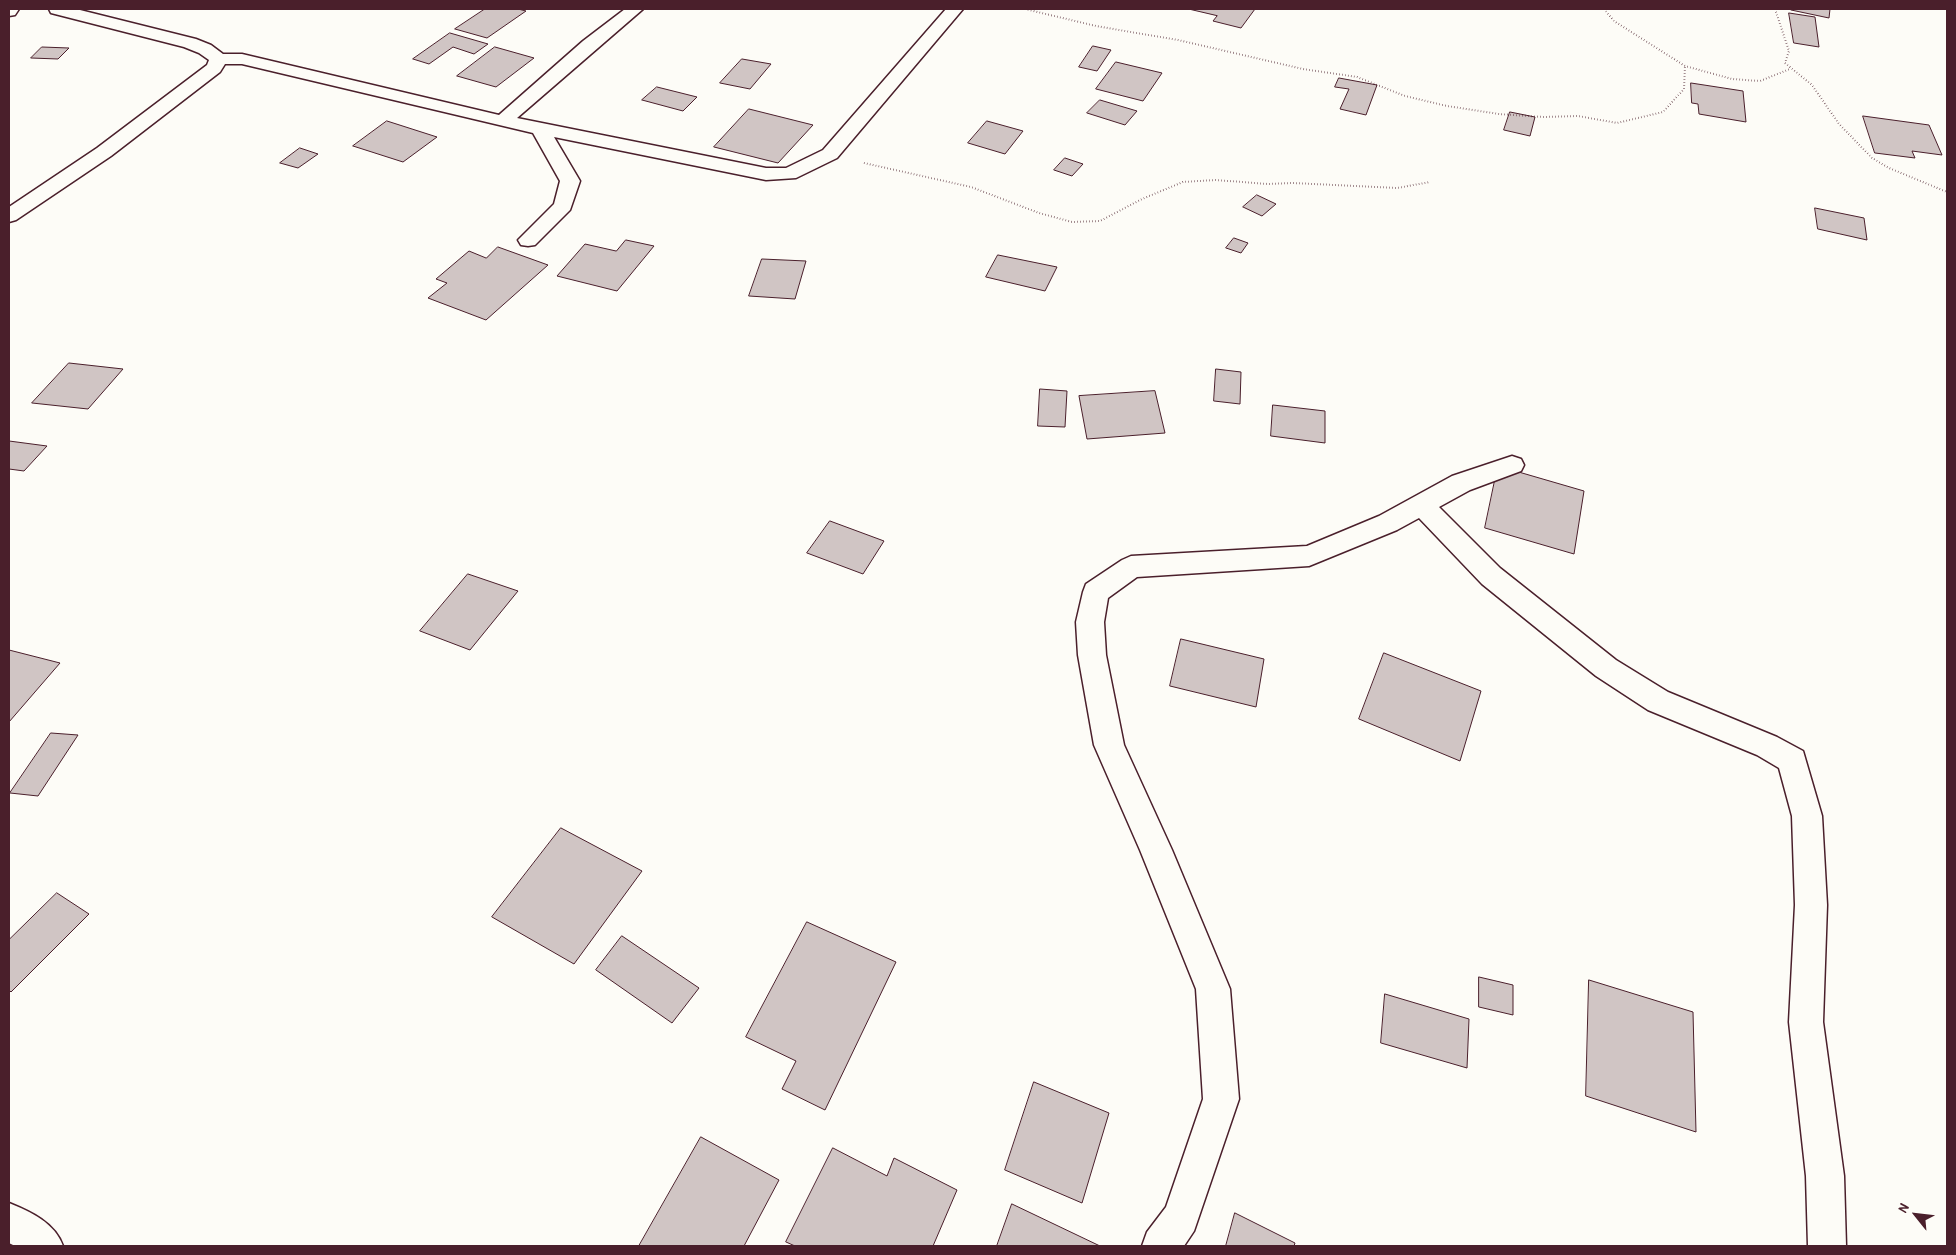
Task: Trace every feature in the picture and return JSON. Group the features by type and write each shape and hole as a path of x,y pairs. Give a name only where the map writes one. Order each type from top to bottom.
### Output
{"street":[{"path":"57,9 190,43 205,48 219,59 242,59 503,122 766,174 789,174 830,154 955,9"},
{"path":"503,122 589,45 636,9"},
{"path":"9,216 104,152 214,68 219,59"},
{"path":"528,240 563,206 570,181 540,129"},
{"path":"1161,1246 1181,1218 1221,1099 1213,989 1156,850 1109,745 1092,647 1090,622 1096,592 1131,567 1309,556 1388,523 1461,484 1512,465"},
{"path":"1422,504 1491,576 1606,668 1658,701 1767,746 1792,760 1807,816 1811,905 1806,1022 1825,1176 1826,1246"}],"path":[{"path":"1025,9 1142,35 1178,40 1294,67 1357,77 1405,96 1447,106 1498,114 1543,117 1578,116 1617,123 1663,112 1684,89 1685,66"},
{"path":"1604,9 1614,21 1685,66 1732,79 1760,81 1790,69"},
{"path":"1775,9 1789,52 1785,63 1790,69 1812,84 1839,124 1872,158 1889,168 1947,192"},
{"path":"1947,45 1947,61"},
{"path":"830,154 971,187 1039,213 1072,222 1100,221 1142,199 1183,182 1216,180 1268,184 1397,188 1430,182"}],"building":[{"path":"485,9 518,9 526,11 487,38 455,29"},
{"path":"1189,9 1255,9 1241,28 1213,21 1217,16"},
{"path":"1830,9 1829,18 1791,10"},
{"path":"1789,13 1815,17 1819,47 1794,43"},
{"path":"450,33 488,44 474,54 453,47 429,64 413,59"},
{"path":"1093,46 1111,50 1097,71 1079,67"},
{"path":"42,47 69,48 58,59 31,58"},
{"path":"495,47 534,58 496,87 457,76"},
{"path":"742,59 771,64 750,89 720,83"},
{"path":"1116,62 1162,73 1143,101 1096,89"},
{"path":"1339,78 1377,85 1366,115 1340,109 1349,89 1335,87"},
{"path":"1691,83 1743,91 1746,122 1699,114 1698,104 1692,103"},
{"path":"657,87 697,97 683,111 642,100"},
{"path":"1100,100 1137,111 1125,125 1087,113"},
{"path":"749,109 813,125 778,163 714,147"},
{"path":"1510,112 1535,117 1530,136 1504,130"},
{"path":"1863,116 1929,125 1942,155 1912,151 1915,158 1875,153"},
{"path":"387,121 437,137 403,162 353,146"},
{"path":"987,121 1023,131 1005,154 968,143"},
{"path":"300,148 318,154 298,168 280,163"},
{"path":"1065,158 1083,164 1072,176 1054,170"},
{"path":"1257,195 1276,204 1262,216 1243,207"},
{"path":"1815,208 1864,218 1867,240 1818,229"},
{"path":"1234,238 1248,243 1241,253 1226,248"},
{"path":"626,240 654,246 617,291 557,276 585,244 616,251"},
{"path":"498,247 548,265 486,320 428,298 447,283 436,279 469,251 486,258"},
{"path":"998,255 1057,267 1045,291 986,277"},
{"path":"762,259 806,261 795,299 749,296"},
{"path":"69,363 123,369 88,409 32,403"},
{"path":"1216,369 1241,372 1240,404 1214,401"},
{"path":"1040,389 1067,391 1065,427 1038,426"},
{"path":"1155,391 1165,433 1087,439 1079,396"},
{"path":"1273,405 1325,411 1325,443 1271,436"},
{"path":"9,441 47,446 24,471 9,469"},
{"path":"1498,466 1584,491 1574,554 1485,528"},
{"path":"830,521 884,541 863,574 807,553"},
{"path":"468,574 518,591 470,650 420,631"},
{"path":"1181,639 1264,659 1256,707 1170,686"},
{"path":"9,650 60,663 9,722"},
{"path":"1384,653 1481,691 1460,761 1359,719"},
{"path":"51,733 78,735 38,796 10,793"},
{"path":"561,828 642,871 574,964 492,917"},
{"path":"57,893 89,914 11,992 9,990 9,940"},
{"path":"807,922 896,962 825,1110 782,1089 796,1061 746,1037"},
{"path":"622,936 699,988 672,1023 596,970"},
{"path":"1479,977 1513,985 1513,1015 1479,1007"},
{"path":"1589,980 1693,1012 1696,1132 1586,1096"},
{"path":"1385,994 1469,1019 1467,1068 1381,1043"},
{"path":"1034,1082 1109,1113 1082,1203 1005,1170"},
{"path":"701,1137 779,1180 744,1246 639,1246"},
{"path":"833,1148 887,1176 894,1158 957,1190 933,1246 795,1246 786,1242"},
{"path":"1012,1204 1100,1246 997,1246"},
{"path":"1235,1213 1295,1243 1294,1246 1226,1246"}]}
